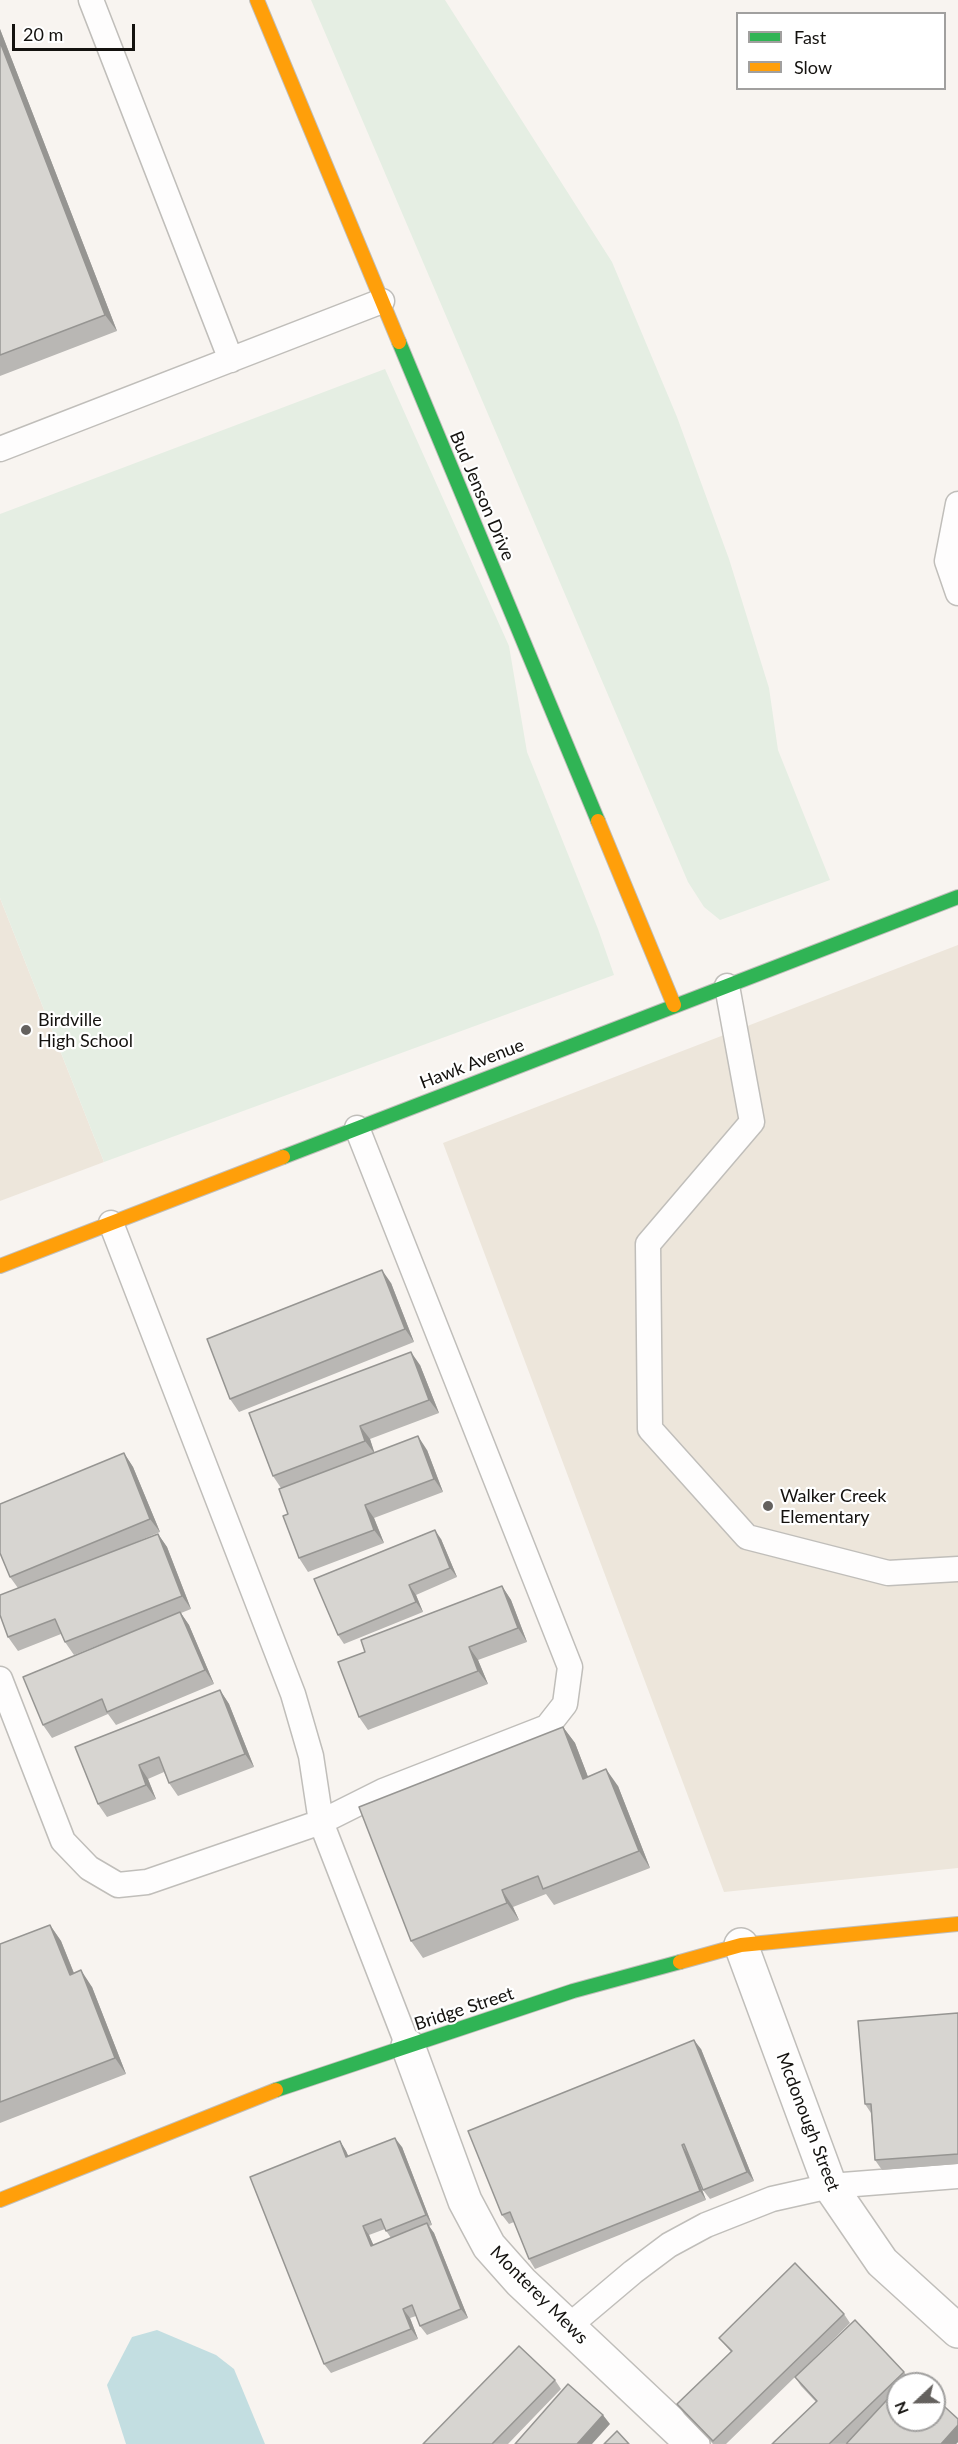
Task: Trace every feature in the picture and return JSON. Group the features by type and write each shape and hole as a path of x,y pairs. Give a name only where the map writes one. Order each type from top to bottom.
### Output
{"street":[{"name":"Bud Jenson Drive","path":"257,0 674,1005"},
{"name":"Hawk Avenue","path":"0,1266 958,897"},
{"name":"Bridge Street","path":"0,2200 274,2091 573,1991 741,1945 958,1924"},
{"name":"Mcdonough Street","path":"741,1945 830,2187 882,2262 958,2331"},
{"name":"Monterey Mews","path":"408,2046 465,2201 489,2246 521,2282 693,2444"}],"lane":[{"path":"91,0 231,360"},
{"path":"0,449 382,301"},
{"path":"958,504 947,561 958,593"},
{"path":"727,986 752,1122 648,1244 650,1429 747,1537 888,1573 958,1569"},
{"path":"0,1679 63,1842 89,1868 118,1885 147,1881 321,1822 383,1791 547,1727 565,1704 570,1667 357,1128"},
{"path":"111,1223 293,1694 311,1756 321,1822 408,2046"},
{"path":"569,2326 660,2251 706,2225 772,2199 830,2187 958,2176"}],"shaded area":[{"path":"311,0 445,0 612,262 677,417 729,559 769,688 778,750 830,880 720,920 704,907 688,882"},
{"path":"385,369 509,646 527,752 598,929 614,975 104,1162 0,898 0,514"},
{"name":"Birdville High School","path":"0,898 104,1162 0,1201"},
{"name":"Walker Creek Elementary","path":"958,945 958,1868 724,1892 443,1143"}],"water":[{"path":"157,2330 216,2355 234,2369 265,2444 126,2444 107,2385 132,2337"}],"building":[{"path":"0,42 105,315 0,355"},
{"path":"382,1270 405,1329 230,1399 207,1339"},
{"path":"411,1352 429,1400 360,1426 365,1441 273,1476 249,1413"},
{"path":"418,1436 434,1479 365,1505 374,1530 299,1558 283,1516 288,1514 279,1489"},
{"path":"124,1453 150,1519 10,1577 0,1553 0,1504"},
{"path":"435,1530 450,1568 409,1585 416,1602 338,1635 314,1579"},
{"path":"158,1534 182,1596 65,1642 55,1619 8,1637 0,1615 0,1595"},
{"path":"502,1586 518,1628 469,1647 478,1671 359,1717 338,1662 365,1652 361,1640"},
{"path":"180,1612 205,1670 107,1712 102,1699 43,1725 23,1677"},
{"path":"220,1690 245,1754 169,1783 159,1757 139,1765 146,1785 98,1804 75,1747"},
{"path":"563,1727 583,1779 606,1769 639,1851 543,1889 538,1876 502,1890 507,1903 411,1941 359,1807"},
{"path":"50,1925 70,1975 81,1970 115,2058 0,2102 0,1944"},
{"path":"958,2013 958,2154 875,2160 871,2104 865,2104 858,2021"},
{"path":"694,2040 747,2172 703,2190 684,2144 682,2145 700,2191 529,2259 510,2212 502,2215 468,2131"},
{"path":"395,2138 426,2215 386,2231 381,2219 363,2226 371,2246 427,2223 461,2309 420,2326 412,2305 403,2309 411,2329 324,2364 250,2177 340,2141 346,2157"},
{"path":"795,2263 844,2314 713,2441 677,2404 732,2351 719,2338"},
{"path":"855,2320 904,2372 886,2372 886,2389 829,2444 772,2444 817,2401 795,2377"},
{"path":"519,2346 555,2380 492,2444 423,2444"},
{"path":"568,2384 603,2415 577,2444 515,2444"},
{"path":"886,2401 886,2432 946,2432 946,2408 958,2419 958,2425 941,2444 846,2444"},
{"path":"617,2431 629,2444 604,2444"}],"traffic: fast":[{"path":"399,342 598,821"},
{"path":"283,1157 958,897"},
{"path":"276,2090 573,1991 680,1962"}],"traffic: slow":[{"path":"257,0 399,342"},
{"path":"598,821 674,1005"},
{"path":"0,1266 283,1157"},
{"path":"680,1962 741,1945 958,1924"},
{"path":"0,2200 276,2090"}],"place":[{"name":"Birdville High School","path":"26,1030"},
{"name":"Walker Creek Elementary","path":"768,1506"}]}
